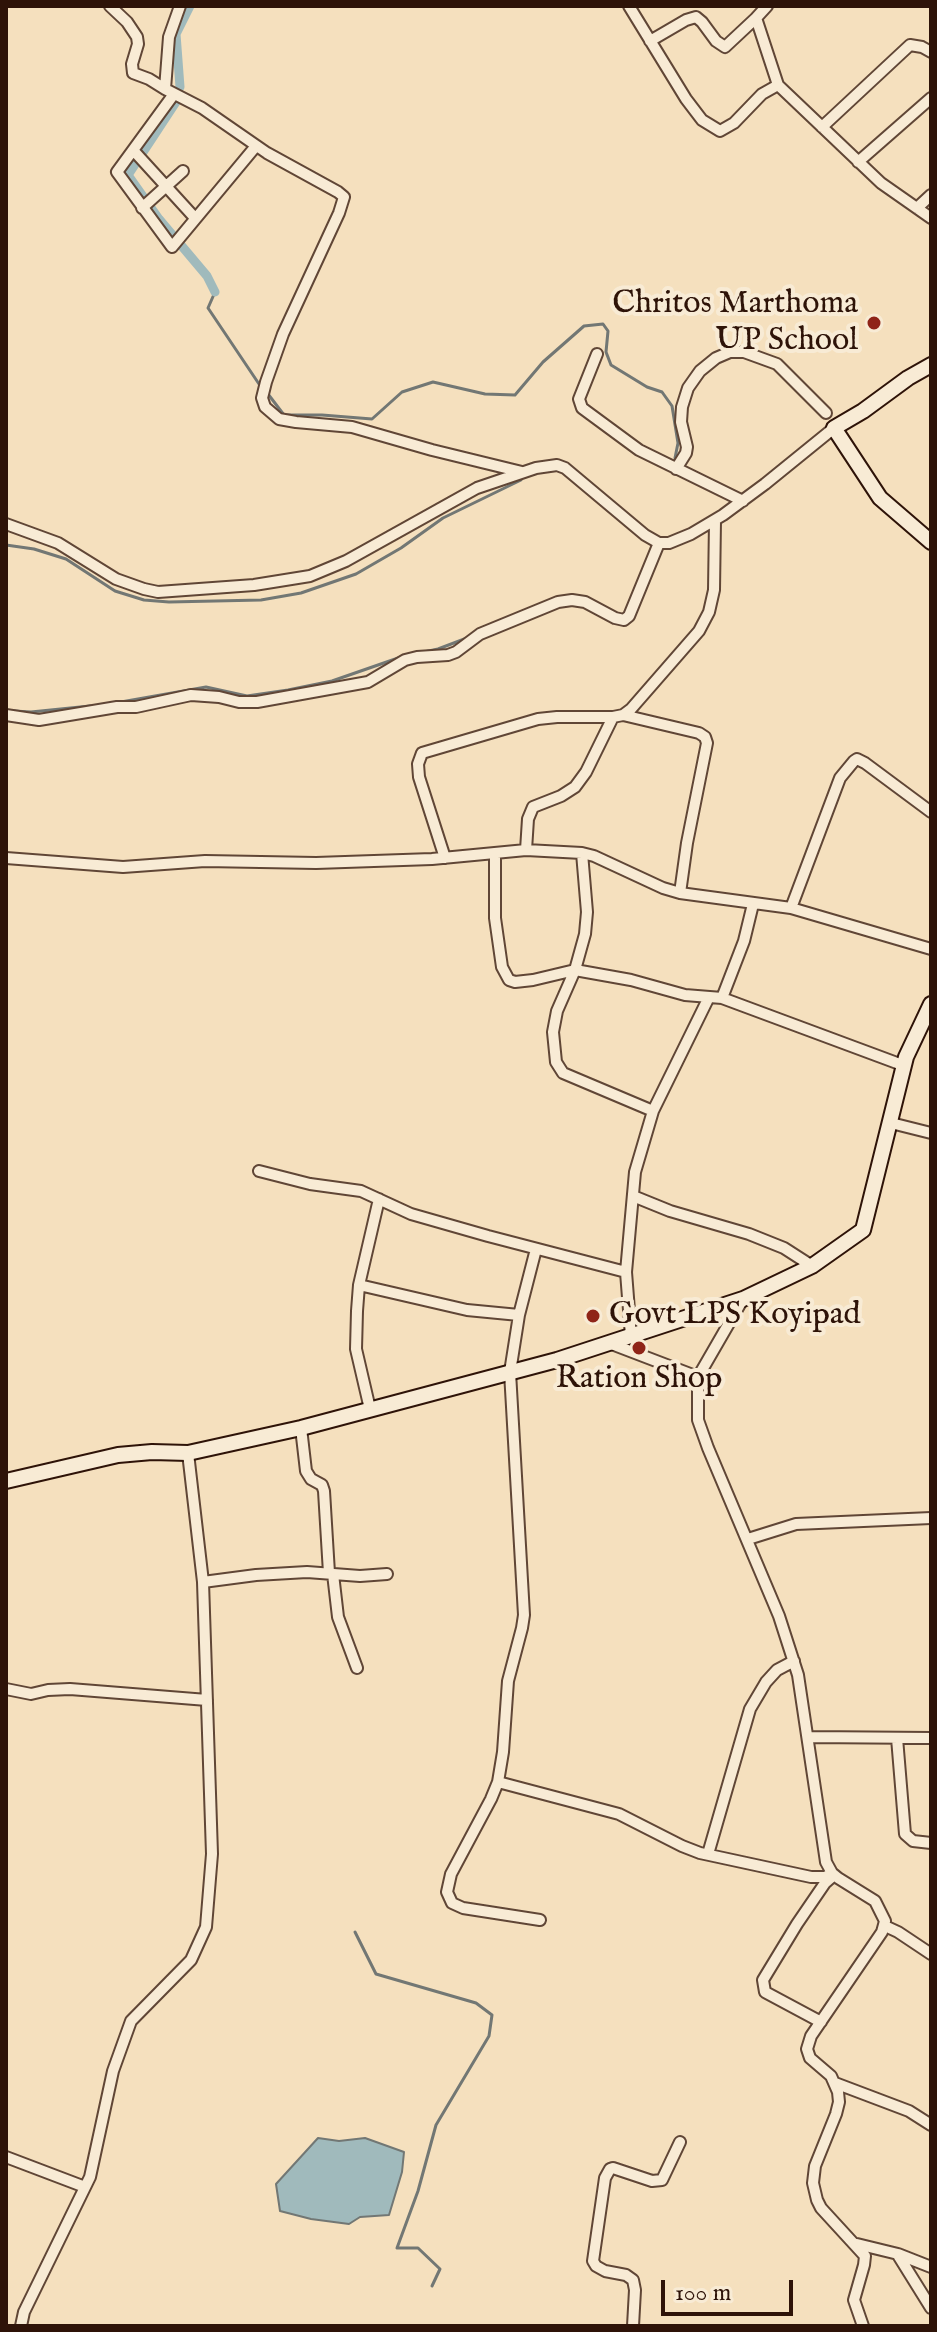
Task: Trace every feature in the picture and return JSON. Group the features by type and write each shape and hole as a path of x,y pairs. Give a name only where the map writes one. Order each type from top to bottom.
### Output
{"street":[{"path":"110,6 137,37 133,73 202,108 256,146 344,197 279,346 262,398 265,407 279,419 352,427 445,454 524,472"},
{"path":"180,6 169,37 170,92 117,172 172,247 256,146"},
{"path":"650,41 696,17 725,47 767,6"},
{"path":"633,7 686,99 702,120 720,131 734,123 762,94 778,85"},
{"path":"756,18 778,85 881,183 931,218"},
{"path":"822,127 910,45 931,52"},
{"path":"858,162 931,98"},
{"path":"133,150 195,218"},
{"path":"142,208 183,171"},
{"path":"917,208 931,195"},
{"path":"676,469 687,447 681,422 688,388 700,371 716,358 730,352 744,352 777,364 826,413"},
{"path":"597,354 579,399 582,408 639,450 743,501"},
{"path":"6,524 58,543 116,579 144,589 158,592 254,585 310,576 346,561 477,488 548,465 565,468 645,535 659,543 669,543 715,521 834,428 931,365"},
{"path":"834,428 880,498 931,542"},
{"path":"526,850 528,819 533,807 575,787 618,716 631,709 699,631 709,612 714,590 715,521"},
{"path":"6,715 39,720 117,707 136,707 191,695 257,702 368,682 405,660 456,652 480,634 558,602 585,602 624,620 629,616 659,543"},
{"path":"445,858 419,777 418,764 422,753 538,719 618,716 699,733 705,737 707,743 680,893"},
{"path":"791,908 840,778 854,761 857,759 865,763 931,812"},
{"path":"6,858 123,867 205,861 316,863 445,858 526,850 582,853 680,893 791,908 931,949"},
{"path":"495,853 495,918 505,975 509,980 515,982 550,977 575,970 631,980 685,995 722,998 905,1066"},
{"path":"582,853 587,912 585,934 553,1032 558,1069 653,1111"},
{"path":"722,998 744,941 753,904"},
{"path":"631,1336 626,1272 635,1172 653,1111 709,997"},
{"path":"6,1481 118,1455 188,1453 301,1428 557,1360 743,1299 812,1266 863,1230 906,1057 931,1004"},
{"path":"891,1123 931,1133"},
{"path":"259,1171 310,1184 361,1191 411,1214 626,1272"},
{"path":"633,1196 670,1211 749,1234 784,1248 812,1266"},
{"path":"370,1409 356,1349 359,1285 379,1199"},
{"path":"536,1249 519,1315 510,1372 524,1615 508,1681 498,1782 451,1874 447,1892 452,1903 463,1908 540,1920"},
{"path":"359,1285 467,1310 519,1315"},
{"path":"743,1299 698,1377 698,1420 779,1616 794,1661 809,1737 826,1862 833,1873 875,1901 883,1914 885,1926 808,2042 808,2054 831,2076 839,2102 813,2174 814,2191 821,2208 856,2244 865,2260 854,2300 863,2326"},
{"path":"609,1343 698,1377"},
{"path":"301,1428 306,1471 311,1479 322,1485 324,1491 338,1617 357,1668"},
{"path":"20,2326 90,2177 113,2071 131,2021 191,1960 206,1927 212,1854 203,1582 188,1453"},
{"path":"748,1539 796,1524 931,1518"},
{"path":"203,1582 307,1572 360,1576 387,1574"},
{"path":"708,1854 750,1709 766,1682 777,1670 794,1661"},
{"path":"6,1689 31,1694 70,1689 207,1700"},
{"path":"809,1737 931,1738"},
{"path":"897,1738 905,1834 913,1841 931,1843"},
{"path":"498,1782 619,1814 682,1846 708,1854 811,1877 825,1877 833,1873"},
{"path":"821,2022 765,1992 763,1980 833,1873"},
{"path":"885,1926 931,1954"},
{"path":"835,2083 909,2111 931,2125"},
{"path":"633,2326 633,2280 626,2275 605,2271 593,2261 605,2178 613,2168 652,2181 662,2180 680,2142"},
{"path":"6,2157 85,2187"},
{"path":"856,2244 898,2254 931,2267"},
{"path":"898,2254 931,2308"}],"water":[{"path":"318,2138 339,2141 365,2138 404,2152 402,2172 389,2215 360,2217 349,2224 280,2211 276,2184"}],"waterway":[{"path":"180,87 176,34 190,6"},
{"path":"176,102 128,175 159,219 207,276 215,292"},
{"path":"215,292 208,308 259,384"},
{"path":"268,394 284,415 372,419 402,392 433,382 485,394 515,395 543,362 584,326 603,324 608,331 606,352 611,365 647,387 662,392 672,406 678,443 675,458"},
{"path":"6,545 34,549 66,559 115,591 144,600 261,600 301,593 356,574 401,548 443,518 521,480"},
{"path":"424,652 467,638"},
{"path":"121,702 206,687 247,696 288,690 332,681 401,657"},
{"path":"14,711 90,706"},
{"path":"355,1932 376,1974 476,2003 492,2015 489,2036 436,2125 418,2191 397,2248 418,2248 440,2269 432,2286"}],"place":[{"name":"Chritos Marthoma UP School","path":"874,323"},
{"name":"Govt LPS Koyipad","path":"593,1316"},
{"name":"Ration Shop","path":"639,1348"}]}
